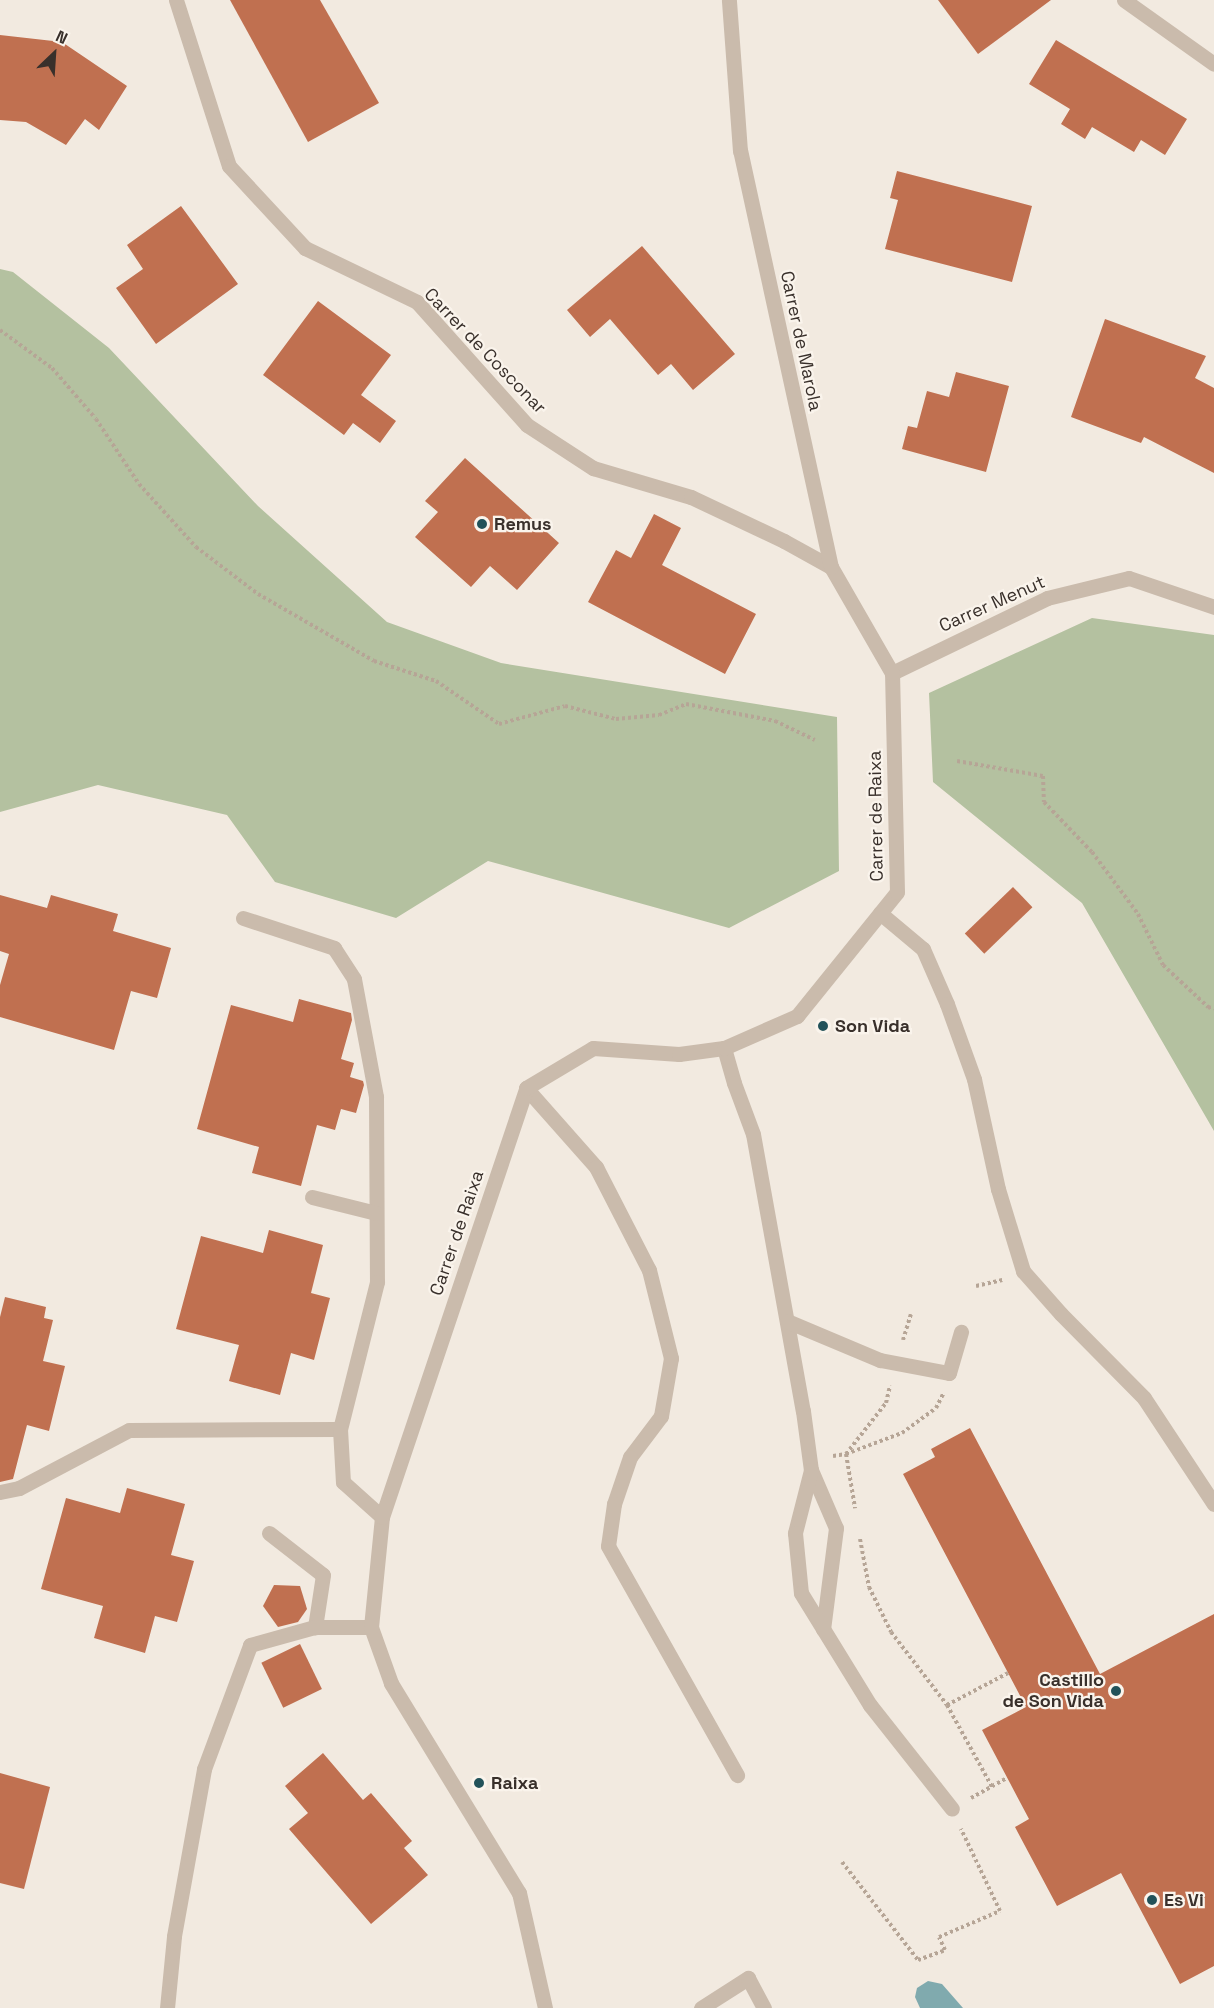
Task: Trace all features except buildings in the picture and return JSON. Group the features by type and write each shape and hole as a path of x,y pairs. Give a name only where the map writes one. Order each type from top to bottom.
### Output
{"street":[{"name":"Carrer de Cosconar","path":"176,0 230,166 305,248 417,302 526,425 593,468 691,497 784,541 831,567"},
{"name":"Carrer de Marola","path":"729,0 740,151 831,567 892,672"},
{"path":"1124,0 1214,64"},
{"name":"Carrer Menut","path":"892,672 1047,598 1129,578 1214,607"},
{"name":"Carrer de Raixa","path":"545,2008 519,1893 391,1683 371,1627 382,1517 526,1088 593,1048 679,1054 724,1048 796,1016 897,892 892,672"},
{"path":"880,913 923,949 947,1004 974,1079 998,1189 1023,1271 1060,1314 1144,1398 1214,1504"},
{"path":"243,918 334,948 354,979 376,1097 377,1282 340,1429 343,1482 382,1517"},
{"path":"724,1048 753,1134 788,1321 811,1470 836,1528 823,1629"},
{"path":"526,1088 597,1167 649,1270 671,1358 661,1416 630,1457 614,1504 608,1546 737,1775"},
{"path":"312,1197 376,1213"},
{"path":"788,1321 880,1360 949,1373 962,1332"},
{"path":"0,1491 19,1488 129,1430 340,1429"},
{"path":"811,1470 795,1533 801,1593 870,1706 952,1809"},
{"path":"269,1533 323,1575 315,1627"},
{"path":"167,2008 174,1936 204,1769 250,1645 315,1627 371,1627"},
{"path":"701,2008 748,1978 764,2008"}],"path":[{"path":"0,330 52,368 96,419 139,484 196,547 258,594 374,661 436,681 499,724 565,706 616,719 659,715 686,704 775,721 816,740"},
{"path":"957,761 1042,776 1044,802 1092,852 1138,914 1163,965 1208,1007 1214,1009"},
{"path":"976,1286 1010,1278"},
{"path":"904,1338 912,1314"},
{"path":"891,1384 886,1403 846,1454 902,1433 936,1408 943,1396"},
{"path":"869,1587 891,1632 947,1705 992,1787"},
{"path":"947,1705 1008,1673"},
{"path":"842,1862 918,1960 945,1950 939,1937 1000,1911 952,1809 1007,1778"}],"green space":[{"path":"0,269 13,272 109,348 258,506 387,622 501,663 837,717 839,871 729,928 488,861 396,918 275,882 227,815 98,785 0,812"},
{"path":"1092,618 1214,635 1214,1131 1082,903 933,782 929,693"}],"water":[{"path":"928,1981 942,1984 963,2008 920,2008 915,1997 917,1988"}],"place":[{"name":"Remus","path":"482,524"},
{"name":"Son Vida","path":"823,1026"},
{"name":"Castillo de Son Vida","path":"1116,1691"},
{"name":"Raixa","path":"479,1783"},
{"name":"Es Vi","path":"1152,1900"}]}
